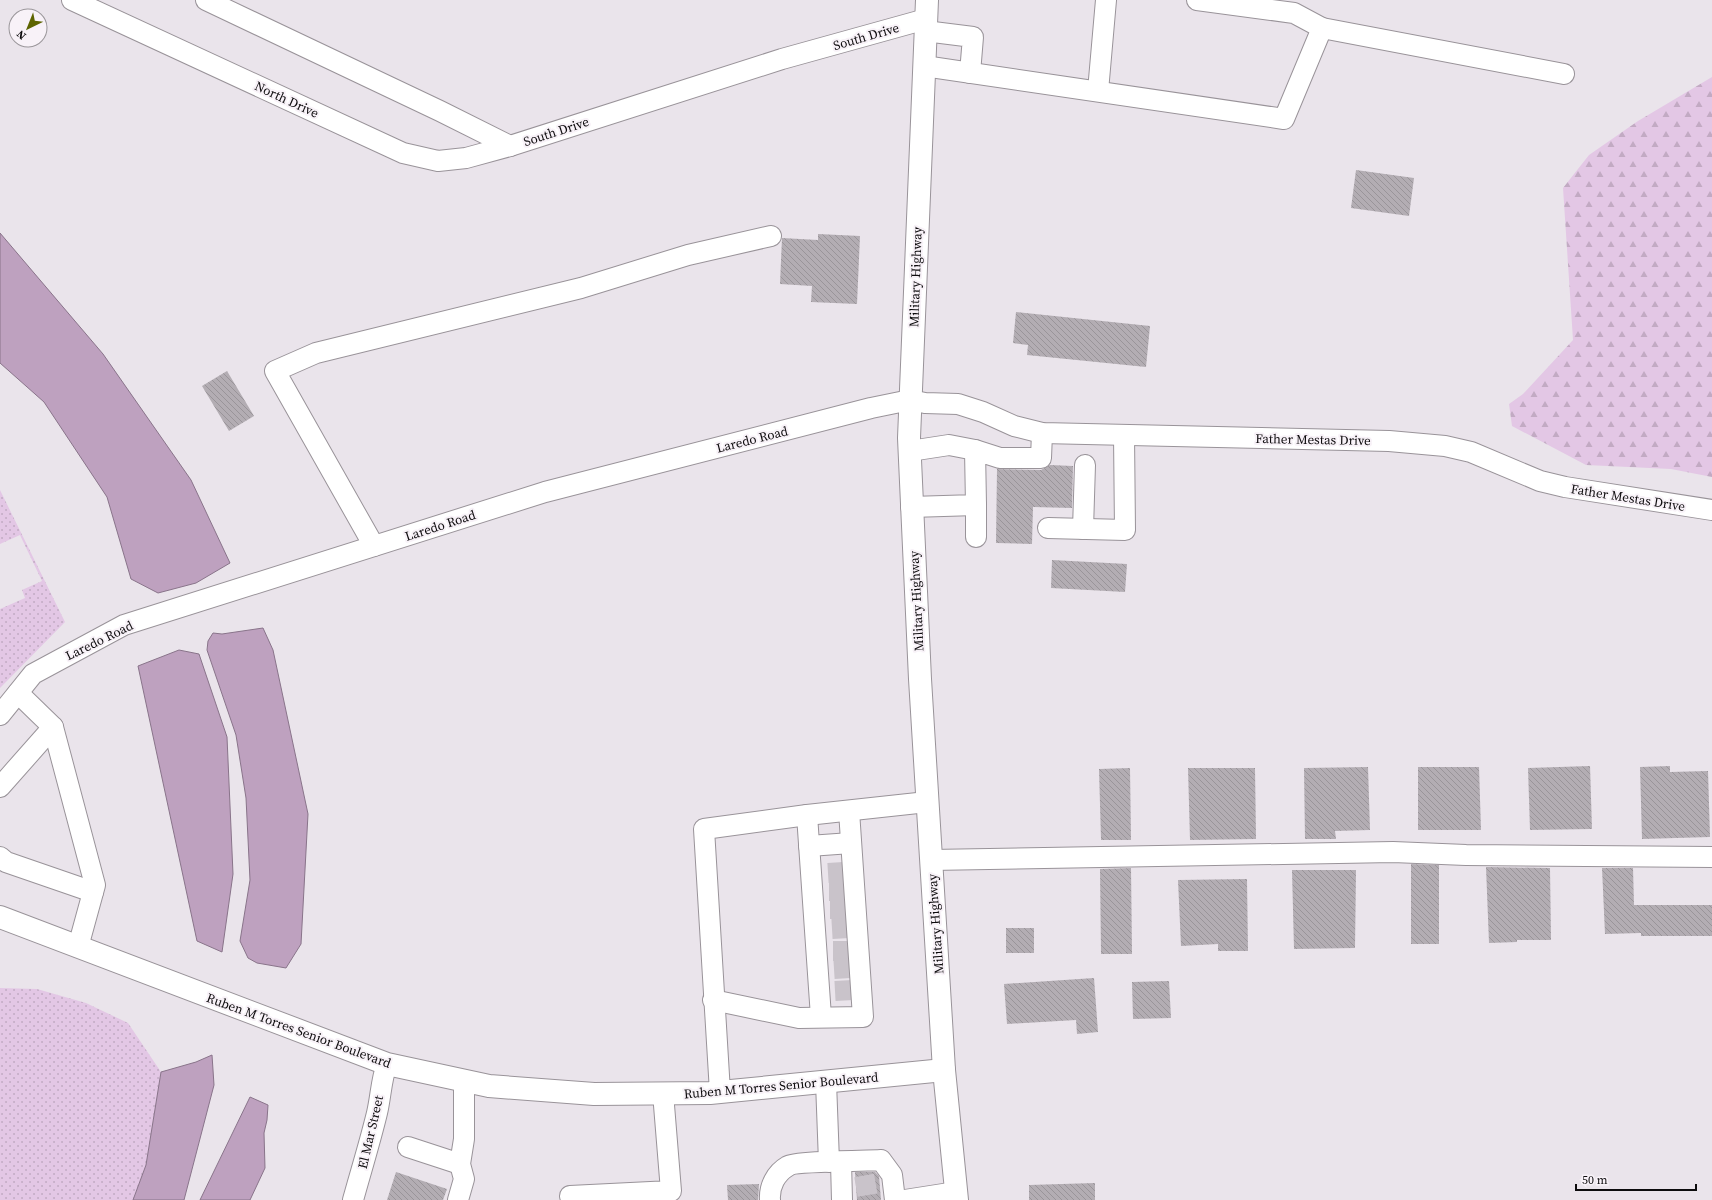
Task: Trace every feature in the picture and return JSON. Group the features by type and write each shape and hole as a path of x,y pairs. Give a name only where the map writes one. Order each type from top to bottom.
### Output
{"main road":[{"name":"Military Highway","path":"926,17 910,400 911,507 927,802 944,1070 957,1196"},
{"name":"Ruben M Torres Senior Boulevard","path":"0,917 387,1064 489,1086 594,1094 720,1092 944,1070"}],"street":[{"name":"North Drive","path":"72,0 403,153 438,161 466,158 510,146"},
{"name":"South Drive","path":"206,0 440,111 510,146 782,60 926,17"},
{"path":"1098,91 1106,0"},
{"path":"1197,0 1294,13 1322,28 1564,74"},
{"path":"926,17 973,37 970,72"},
{"path":"924,66 1284,119 1322,28"},
{"path":"374,546 275,371 316,353 581,288 688,255 771,236"},
{"name":"Father Mestas Drive","path":"910,400 925,403 958,404 983,412 1014,426 1042,433 1425,443 1471,452 1540,481 1565,487 1712,510"},
{"name":"Laredo Road","path":"0,715 33,674 124,625 546,492 871,408 910,400"},
{"path":"910,451 949,445 975,450 1000,458 1041,458 1042,433"},
{"path":"1048,528 1125,530 1124,435"},
{"path":"975,450 976,537"},
{"path":"1083,529 1085,466"},
{"path":"911,507 976,505"},
{"path":"18,693 53,727 95,885 78,947"},
{"path":"0,787 53,727"},
{"path":"720,1092 713,1000 704,829 807,815 927,802"},
{"path":"713,1000 799,1018 863,1017 842,990 835,891 851,842 849,811"},
{"path":"807,815 809,846 835,891 838,929 842,990 821,1018"},
{"path":"809,846 851,842"},
{"path":"931,860 1393,852 1466,855 1712,857"},
{"path":"0,857 6,862 93,892"},
{"name":"El Mar Street","path":"353,1200 371,1137 379,1104 382,1077 387,1064"},
{"path":"458,1200 464,1178 460,1164 464,1139 464,1081"},
{"path":"826,1082 835,1162 847,1191"},
{"path":"570,1196 670,1191 663,1093"},
{"path":"408,1148 460,1164"},
{"path":"770,1200 775,1177 789,1165 881,1160 892,1175 889,1188"},
{"path":"905,1200 957,1196"}],"green space":[{"path":"1712,77 1712,477 1671,469 1586,465 1512,426 1509,404 1523,394 1573,340 1563,188 1589,155 1638,121"},
{"path":"0,490 65,622 0,688 0,609 25,598 22,590 42,581 20,535 0,544"},
{"path":"0,988 37,989 86,1003 128,1023 161,1072 146,1165 133,1200 0,1200"}],"shaded area":[{"path":"0,233 103,354 191,480 230,563 196,583 158,593 131,579 107,497 44,402 0,363"},
{"path":"263,628 273,650 308,814 301,944 286,968 257,963 248,958 240,941 250,880 246,798 236,735 207,650 208,641 213,633 222,634"},
{"path":"179,650 199,654 227,737 233,874 222,952 197,941 138,666"},
{"path":"212,1055 214,1085 184,1200 133,1200 146,1165 161,1072 196,1062"},
{"path":"250,1097 268,1105 264,1133 265,1168 250,1200 200,1200"}],"building":[{"path":"1356,170 1414,178 1409,216 1351,208"},
{"path":"818,234 860,236 857,304 811,302 812,286 780,284 782,238 818,240"},
{"path":"1016,312 1150,326 1146,367 1027,355 1028,345 1013,343"},
{"path":"227,371 254,416 229,431 202,386"},
{"path":"1050,465 1073,466 1072,508 1033,507 1032,544 996,543 997,469 1041,470"},
{"path":"1052,560 1127,564 1125,592 1051,588"},
{"path":"1590,766 1592,829 1530,830 1528,768"},
{"path":"1670,766 1670,772 1708,771 1710,837 1642,839 1640,767"},
{"path":"1368,767 1370,830 1335,831 1336,839 1305,839 1304,768"},
{"path":"1418,767 1479,767 1481,830 1418,830"},
{"path":"1130,768 1131,840 1101,840 1099,769"},
{"path":"1188,768 1255,768 1256,839 1190,840"},
{"path":"1411,864 1439,865 1439,944 1411,944"},
{"path":"1486,867 1550,868 1551,940 1517,940 1517,942 1489,943"},
{"path":"1131,868 1132,954 1101,954 1100,869"},
{"path":"1602,868 1633,868 1634,905 1712,905 1712,936 1641,936 1641,933 1605,934"},
{"path":"1292,870 1356,870 1355,948 1294,949"},
{"path":"1247,879 1248,951 1218,951 1218,944 1181,946 1178,880"},
{"path":"1006,928 1034,928 1034,953 1006,953"},
{"path":"1094,978 1098,1032 1077,1034 1076,1020 1007,1024 1004,984"},
{"path":"1169,981 1171,1018 1133,1019 1132,982"},
{"path":"396,1172 447,1189 443,1200 387,1200"},
{"path":"855,1172 875,1172 879,1176 881,1200 857,1200"},
{"path":"1095,1183 1095,1200 1029,1200 1029,1185"},
{"path":"759,1184 758,1200 728,1200 727,1185"}],"tunnel":[{"path":"828,873 844,872"},
{"path":"829,891 845,891"},
{"path":"830,909 848,909"},
{"path":"832,929 849,928"},
{"path":"833,951 850,951"},
{"path":"834,969 850,968"},
{"path":"835,991 853,990"},
{"path":"856,1187 879,1183"}]}
